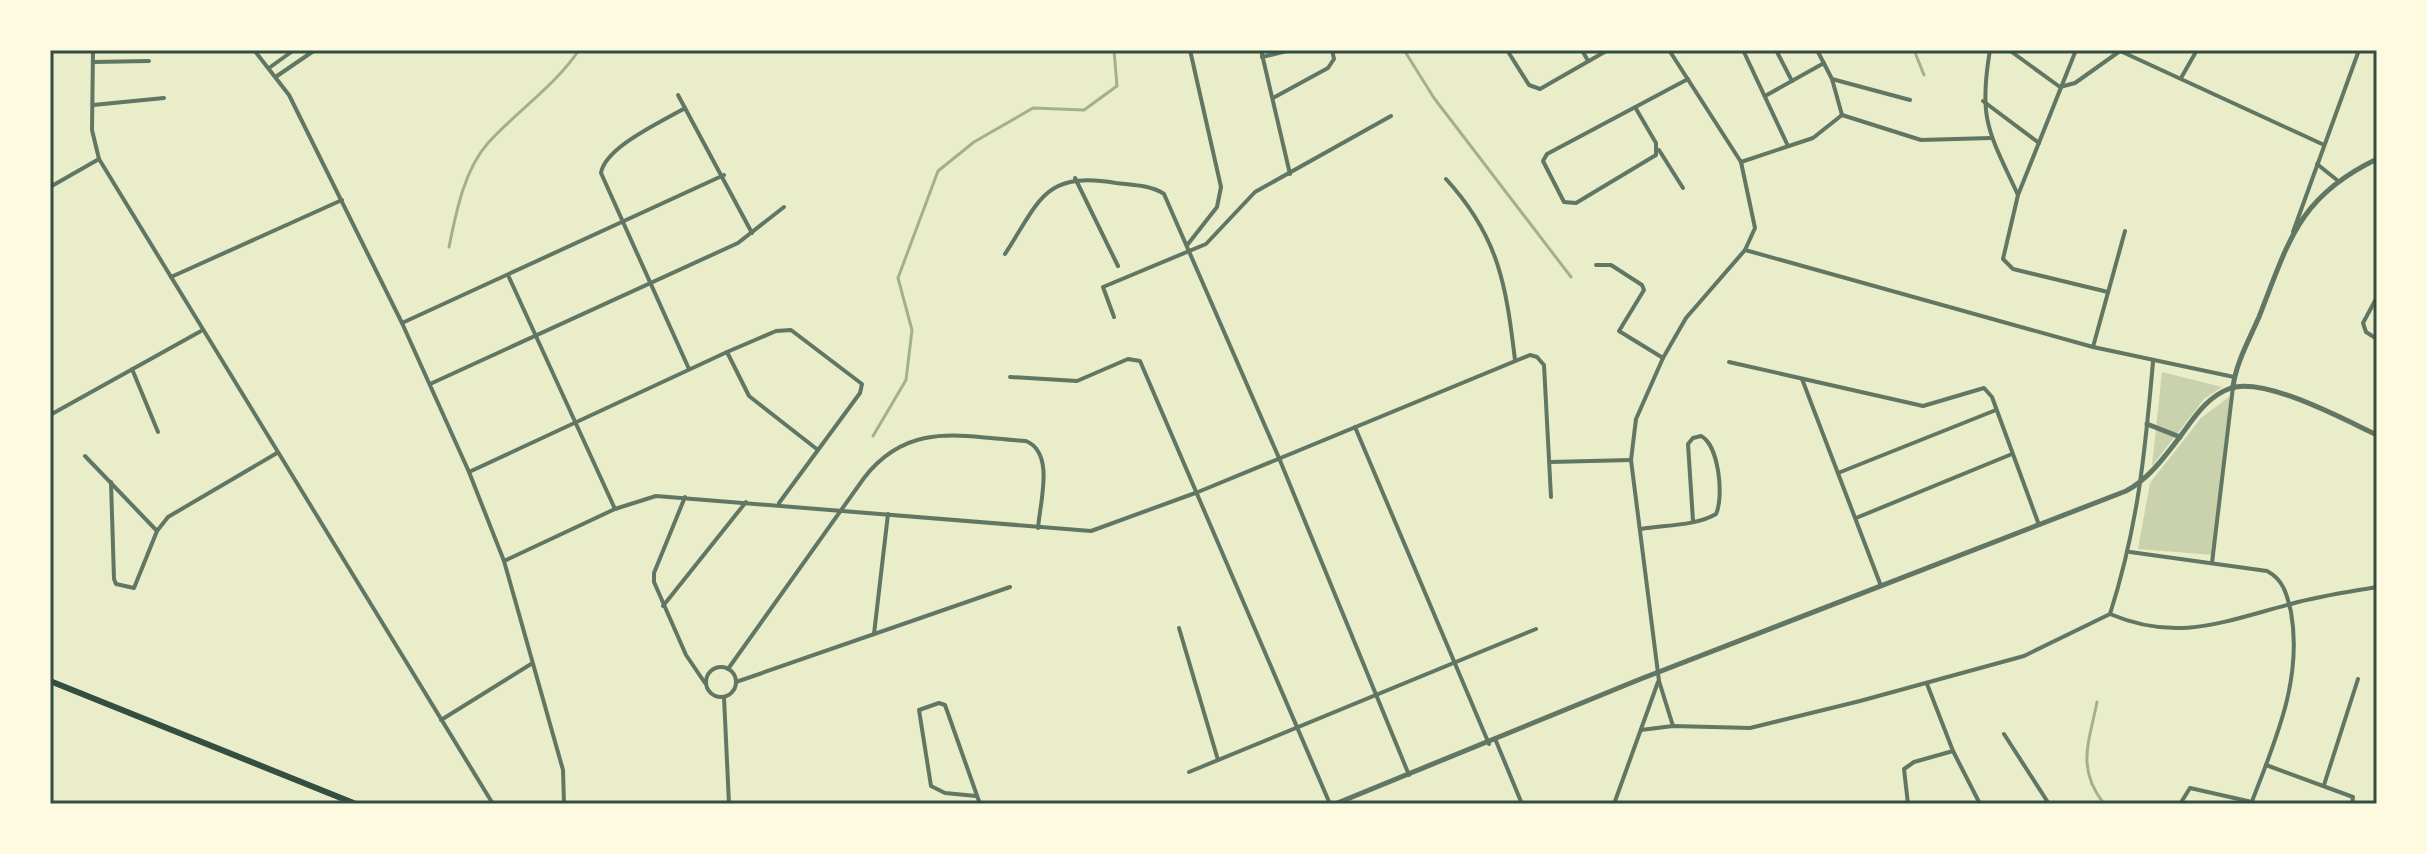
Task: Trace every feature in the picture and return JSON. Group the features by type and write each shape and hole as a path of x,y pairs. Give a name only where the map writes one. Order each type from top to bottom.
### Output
{"main road":[{"path":"50,681 356,804"}],"street":[{"path":"93,50 92,130 99,159 493,804"},
{"path":"254,50 277,76 342,200 469,472 504,561 563,770 564,804"},
{"path":"269,68 294,50"},
{"path":"277,76 315,50"},
{"path":"1188,244 1217,207 1221,195 1217,163 1190,50"},
{"path":"1261,50 1290,174"},
{"path":"1262,57 1291,50"},
{"path":"1273,98 1328,68 1334,59 1332,50"},
{"path":"1507,50 1534,88 1545,87 1608,50"},
{"path":"1582,50 1588,61"},
{"path":"1669,50 1741,162 1755,228 1745,250 1686,318 1663,358 1636,419 1631,460 1659,681 1673,726"},
{"path":"1743,50 1788,146"},
{"path":"1776,50 1792,81"},
{"path":"1817,50 1832,79 1842,115"},
{"path":"1990,50 1983,101 1991,138 2018,195"},
{"path":"2009,50 2060,87"},
{"path":"2076,50 2018,195 2003,252 2005,265 2108,292"},
{"path":"2060,87 2075,83 2120,50 2322,144"},
{"path":"2181,78 2197,50"},
{"path":"2212,563 2234,377 2292,234 2322,144 2359,50"},
{"path":"93,62 149,61"},
{"path":"1765,96 1824,63"},
{"path":"1657,148 1652,159 1571,204 1564,202 1545,168 1547,154 1688,79"},
{"path":"1832,79 1910,100"},
{"path":"678,95 724,175 752,233"},
{"path":"93,105 164,98"},
{"path":"1983,101 2039,143"},
{"path":"1635,107 1683,188"},
{"path":"685,108 620,147 602,165 603,179 689,369"},
{"path":"1741,162 1813,138 1842,115"},
{"path":"1842,115 1921,140 1991,138"},
{"path":"1114,317 1103,287 1192,252 1216,235 1255,192 1391,116"},
{"path":"50,187 99,159"},
{"path":"2292,234 2312,204 2337,180 2377,159"},
{"path":"2316,164 2337,180"},
{"path":"402,323 724,175"},
{"path":"1075,178 1118,266"},
{"path":"1005,254 1040,200 1052,188 1075,178 1160,190 1192,252 1409,776"},
{"path":"1446,179 1472,208 1495,258 1507,296 1515,360"},
{"path":"171,277 342,200"},
{"path":"430,384 738,243 784,207"},
{"path":"2093,347 2125,231"},
{"path":"1745,250 2093,347 2234,377"},
{"path":"1596,265 1607,263 1642,285 1644,290 1619,331 1663,358"},
{"path":"508,275 615,509"},
{"path":"2377,297 2364,319 2366,332 2377,339"},
{"path":"50,415 202,330"},
{"path":"469,472 727,352 776,331 791,330 860,380 860,393 779,503"},
{"path":"727,352 749,396 819,450"},
{"path":"504,561 615,509 656,496 779,503 1091,531 1198,492 1530,355 1544,365 1551,497"},
{"path":"1010,377 1077,381 1128,359 1140,361 1296,727 1332,804 1409,776 1658,673 2039,525 2143,481 2205,405 2233,387 2254,388 2288,397 2377,435"},
{"path":"1729,362 1923,406 1984,388 1997,410 2039,525"},
{"path":"2110,614 2130,552 2143,481 2153,362"},
{"path":"132,369 158,432"},
{"path":"1802,379 1881,587"},
{"path":"1838,473 1997,410"},
{"path":"2147,424 2180,437"},
{"path":"1355,427 1456,662 1522,804"},
{"path":"728,669 877,460 913,439 934,435 1026,441 1036,445 1043,460 1038,528"},
{"path":"1641,529 1693,521 1714,516 1719,506 1712,451 1708,440 1701,436 1693,438 1688,444 1693,521"},
{"path":"111,482 116,584 136,587 157,531 168,517 277,453"},
{"path":"1856,518 2012,454"},
{"path":"85,456 157,531"},
{"path":"1550,462 1631,460"},
{"path":"685,497 654,573 656,592 686,655 709,692 724,697"},
{"path":"663,606 747,501"},
{"path":"874,634 888,514"},
{"path":"2130,552 2267,571 2278,578 2289,604 2294,676 2252,803 2190,788 2180,804"},
{"path":"724,697 732,692 736,682 1010,587"},
{"path":"1641,730 1673,726 1750,728 1927,684 2024,656 2110,614 2154,627 2198,628 2230,623 2289,604 2377,587"},
{"path":"1179,628 1218,760"},
{"path":"1189,772 1536,629"},
{"path":"441,720 531,664"},
{"path":"705,683 713,670 728,669"},
{"path":"728,669 736,682"},
{"path":"2324,785 2358,679"},
{"path":"1614,804 1659,681"},
{"path":"1927,684 1953,751 1980,804"},
{"path":"724,697 729,804"},
{"path":"976,796 945,793 931,786 919,710 945,705 980,804"},
{"path":"2004,734 2049,804"},
{"path":"1908,804 1904,769 1914,762 1953,751"},
{"path":"2266,765 2353,797 2352,804"}],"green space":[{"path":"2162,372 2222,387 2204,399 2152,466"},
{"path":"2233,394 2213,555 2138,549 2150,483 2201,418"}],"waterway":[{"path":"449,247 462,192 480,154 499,131 558,76 579,50"},
{"path":"873,436 906,380 912,330 898,278 938,171 974,142 1033,108 1084,110 1117,86 1114,50"},
{"path":"1404,50 1434,98 1571,277"},
{"path":"1914,50 1924,75"},
{"path":"2097,702 2088,743 2087,767 2095,791 2104,804"}]}
